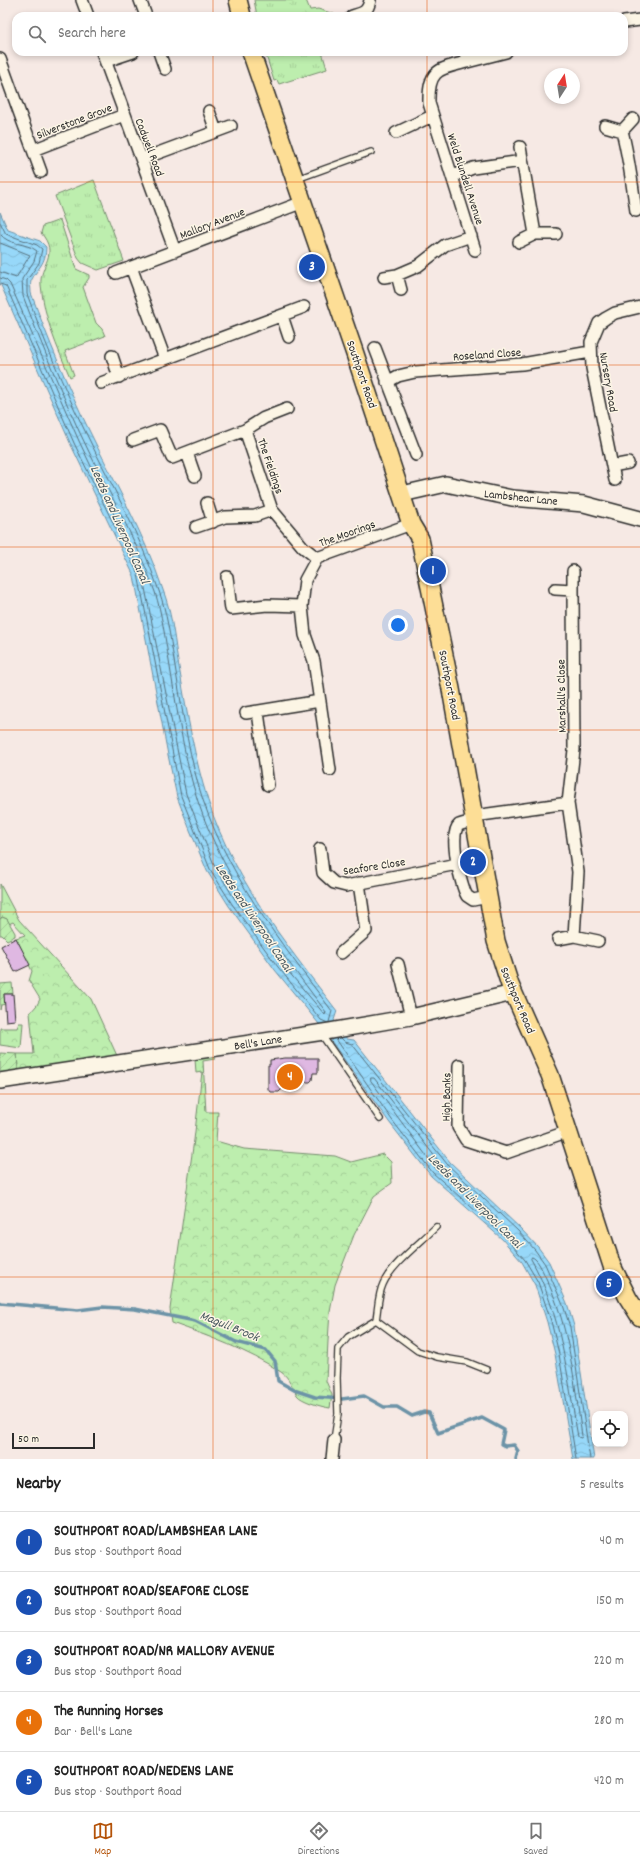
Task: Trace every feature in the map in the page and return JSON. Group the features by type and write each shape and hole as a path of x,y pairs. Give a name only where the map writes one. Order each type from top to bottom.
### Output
{"main road":[{"path":"238,0 241,12"},
{"name":"Southport Road","path":"252,56 411,524 420,539 451,689 496,941 513,993 550,1075 612,1266 628,1298 640,1317"}],"street":[{"path":"82,0 86,12"},
{"path":"140,0 144,12"},
{"path":"367,12 370,0"},
{"path":"628,22 640,20"},
{"name":"Cadwell Road","path":"104,56 124,115 142,158 175,251"},
{"path":"160,56 165,69"},
{"name":"Weld Blundell Avenue","path":"466,57 441,68 432,76 428,93 432,116 453,176 475,250"},
{"name":"Silverstone Grove","path":"0,59 41,172"},
{"path":"209,111 216,131"},
{"name":"Silverstone Grove","path":"33,150 124,115"},
{"path":"396,133 432,116"},
{"path":"622,131 633,119"},
{"path":"142,158 231,126"},
{"path":"605,126 622,131"},
{"path":"622,131 629,156 629,174 637,197 636,211"},
{"path":"520,147 535,234"},
{"path":"453,176 473,168 522,161"},
{"name":"Mallory Avenue","path":"116,273 303,202"},
{"path":"520,242 535,234 556,234"},
{"path":"384,276 397,274 418,266 445,245 471,236"},
{"path":"131,267 165,359"},
{"path":"397,274 401,290"},
{"path":"101,383 304,307"},
{"name":"Nursery Road","path":"615,480 590,352 594,332 599,323 615,313 640,307"},
{"path":"282,316 289,337"},
{"path":"375,348 416,455"},
{"name":"Roseland Close","path":"387,382 398,376 415,372 528,364 590,352"},
{"path":"112,356 119,377"},
{"name":"The Fieldings","path":"133,440 160,430 172,458 245,430 264,418 287,409"},
{"name":"The Fieldings","path":"245,430 272,510 303,547 317,558"},
{"path":"187,453 195,476"},
{"path":"612,466 628,463"},
{"name":"Lambshear Lane","path":"402,494 446,484 506,497 584,504 640,520"},
{"path":"207,503 213,522"},
{"name":"The Fieldings","path":"196,527 225,517 255,516 272,510"},
{"name":"The Moorings","path":"330,770 314,661 305,635 302,606 305,580 317,558 411,524"},
{"name":"Marshall's Close","path":"573,571 574,750 568,802 578,872 574,936"},
{"path":"227,577 231,609 266,605 302,606"},
{"path":"555,589 573,590"},
{"path":"246,713 320,701"},
{"path":"258,712 268,785"},
{"path":"488,897 472,900 466,896 457,864 455,837 460,825 474,818 568,802"},
{"name":"Seafore Close","path":"320,849 323,873 334,883 346,886 457,864"},
{"path":"342,953 366,931 358,884"},
{"path":"558,939 574,936 598,941"},
{"path":"398,964 411,1017"},
{"name":"Bell's Lane","path":"0,1081 325,1032 411,1017 513,993"},
{"name":"High Banks","path":"459,1065 458,1127 466,1140 506,1153 568,1131"},
{"path":"332,1459 334,1440"}],"lane":[{"path":"295,180 371,152"},
{"path":"325,1032 380,1119"},
{"path":"376,1320 383,1283 392,1270 436,1227"},
{"path":"334,1440 338,1414 338,1349 348,1337 376,1320"},
{"path":"376,1320 418,1352 467,1362 487,1370"}],"green space":[{"path":"254,0 306,0 310,10 318,9 328,12 256,12"},
{"path":"266,56 323,56 327,69 279,84 277,80 274,81"},
{"path":"94,180 124,261 98,270 82,263 78,258 55,196"},
{"path":"60,220 76,269 89,275 89,278 83,287 96,323 102,329 105,336 65,351 74,375 70,377 48,321 41,285 41,278 49,254 49,248 41,233 43,226"},
{"path":"0,884 19,920 91,999 119,1060 95,1061 18,1070 17,1054 34,1054 30,1013 40,999 29,981 32,971 16,938 25,935 13,922 9,924 7,919 2,917 0,919"},
{"path":"2,917 7,919 15,933 15,936 7,940 0,935 0,919"},
{"path":"12,983 13,994 4,994 5,1004 1,1005 0,1010 0,984"},
{"path":"19,1023 23,1023 21,1048 0,1045 0,1028 17,1028"},
{"path":"0,1053 17,1054 18,1070 0,1073"},
{"path":"215,1055 215,1059 203,1061 206,1112 218,1112 216,1141 244,1149 335,1156 351,1162 383,1154 391,1162 392,1183 374,1196 354,1235 335,1285 330,1312 326,1381 332,1395 330,1408 312,1403 299,1397 284,1374 255,1357 228,1344 172,1323 170,1309 202,1072 196,1073 195,1059 203,1056"}],"water":[{"name":"Leeds and Liverpool Canal","path":"0,212 8,230 40,241 46,247 45,258 31,281 31,293 51,345 73,395 138,528 163,590 172,623 188,720 195,752 213,816 226,847 259,904 277,931 337,1011 334,1020 347,1039 354,1040 450,1162 521,1229 538,1247 549,1262 567,1303 574,1326 594,1459 573,1459 555,1354 547,1322 535,1285 522,1262 502,1239 431,1176 389,1122 331,1041 333,1034 330,1028 319,1024 275,970 229,906 207,871 177,797 134,576 71,445 0,283"}],"building":[{"path":"16,938 30,965 15,972 1,946"},
{"path":"4,994 13,994 15,1020 6,1021"},
{"path":"285,1058 318,1058 318,1073 313,1073 312,1080 310,1082 289,1082 279,1092 270,1092 268,1089 268,1065 270,1065 270,1060"}],"waterway":[{"name":"Magull Brook","path":"0,1303 78,1310 102,1307 135,1309 195,1321 236,1342 266,1350 275,1361 278,1381 294,1390 315,1397 342,1399 364,1396 384,1407 397,1407 412,1416 424,1412 429,1413 438,1433 482,1418 504,1430 501,1444 505,1446 514,1445 518,1451 516,1459"}],"place":[{"name":"SOUTHPORT ROAD/NR MALLORY AVENUE","path":"312,267"},
{"name":"SOUTHPORT ROAD/LAMBSHEAR LANE","path":"433,571"},
{"name":"SOUTHPORT ROAD/SEAFORE CLOSE","path":"473,862"},
{"name":"The Running Horses","path":"290,1077"},
{"name":"SOUTHPORT ROAD/NEDENS LANE","path":"609,1284"}]}
